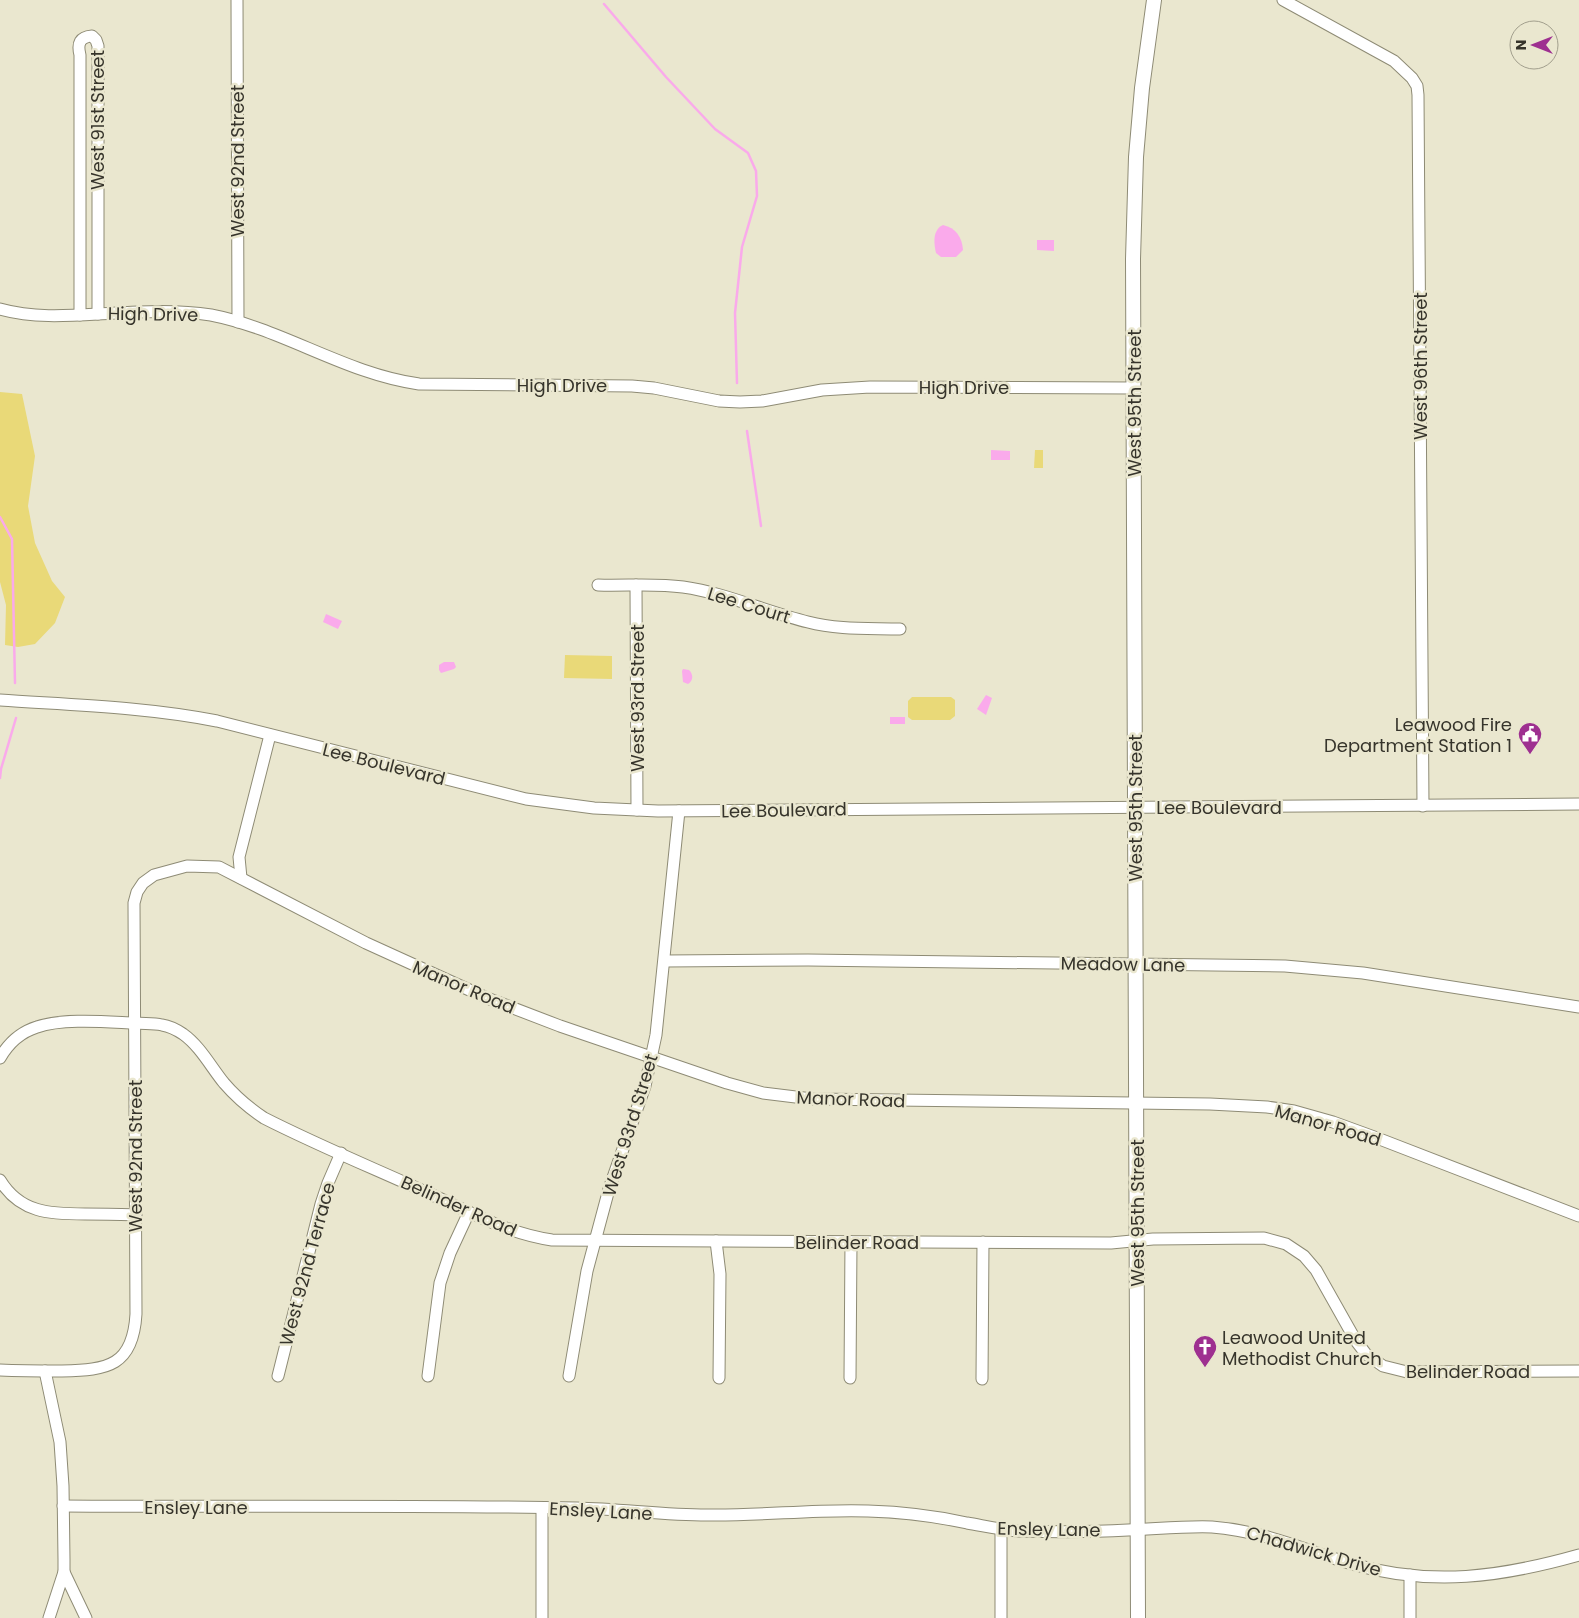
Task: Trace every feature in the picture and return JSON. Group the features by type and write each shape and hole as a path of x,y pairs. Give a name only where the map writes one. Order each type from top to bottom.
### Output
{"main road":[{"name":"West 95th Street","path":"1138,1618 1133,259 1136,158 1142,88 1154,0"}],"street":[{"name":"West 92nd Street","path":"238,0 238,322"},
{"name":"West 96th Street","path":"1283,0 1394,61 1412,78 1417,86 1423,806"},
{"name":"West 91st Street","path":"80,315 80,55 78,47 79,42 85,37 92,36 98,46 98,314"},
{"name":"High Drive","path":"0,309 14,313 35,315 140,312 210,315 258,328 342,362 388,378 419,384 632,386 654,388 719,401 740,402 762,401 806,392 847,387 1133,388"},
{"name":"Lee Court","path":"598,585 682,586 719,594 779,615 830,626 900,629"},
{"name":"West 93rd Street","path":"636,585 637,810"},
{"name":"Lee Boulevard","path":"0,700 156,712 217,721 526,799 586,807 679,811 1579,804"},
{"path":"241,878 239,857 270,735"},
{"name":"West 93rd Street","path":"569,1376 587,1271 609,1189 645,1086 652,1058 665,960 679,811"},
{"path":"219,867 239,857"},
{"name":"Manor Road","path":"151,877 187,866 219,867 322,921 414,966 487,998 652,1058 763,1093 784,1097 881,1100 1234,1105 1294,1111 1378,1138 1579,1216"},
{"name":"West 92nd Street","path":"44,1371 102,1368 120,1358 133,1340 135,1327 136,1215 134,903 142,883 151,877"},
{"name":"Meadow Lane","path":"665,960 1225,964 1312,968 1414,981 1579,1007"},
{"name":"Belinder Road","path":"0,1058 18,1037 27,1031 47,1024 60,1022 162,1025 192,1041 224,1083 248,1107 284,1128 532,1238 595,1241 1111,1243 1137,1240 1264,1238 1286,1244 1304,1256 1316,1270 1356,1341 1366,1354 1383,1366 1395,1371 1425,1372 1579,1371"},
{"name":"West 92nd Terrace","path":"278,1376 321,1204 341,1153"},
{"path":"0,1180 22,1202 33,1209 49,1214 136,1215"},
{"path":"428,1376 440,1283 445,1265 470,1212"},
{"path":"716,1241 720,1274 719,1378"},
{"path":"850,1378 851,1242"},
{"path":"982,1379 983,1242"},
{"path":"0,1370 44,1371 60,1442 64,1572 49,1618"},
{"name":"Ensley Lane","path":"63,1506 542,1508 704,1515 749,1515 842,1510 911,1514 1021,1531 1137,1530"},
{"path":"542,1508 542,1618"},
{"name":"Chadwick Drive","path":"1137,1530 1176,1527 1235,1530 1268,1536 1357,1566 1410,1575 1457,1578 1516,1572 1579,1555"},
{"path":"1001,1529 1001,1618"},
{"path":"64,1572 86,1618"},
{"path":"1410,1575 1410,1618"}],"shaded area":[{"path":"943,225 955,231 961,241 963,250 956,257 941,257 936,253 935,234 939,227"},
{"path":"1037,240 1054,240 1054,251 1037,250"},
{"path":"0,392 22,394 35,456 28,506 35,543 52,581 65,597 55,623 35,644 18,647 5,645 6,605 0,582"},
{"path":"991,450 1010,451 1010,460 991,460"},
{"path":"1035,450 1043,450 1043,468 1034,468"},
{"path":"326,614 342,621 338,629 323,622"},
{"path":"565,655 612,656 612,679 564,678"},
{"path":"444,662 454,662 456,667 441,673 439,665"},
{"path":"683,669 689,670 692,675 692,679 688,684 683,682"},
{"path":"986,695 992,698 986,715 977,709"},
{"path":"912,697 951,697 955,700 955,716 950,720 912,720 908,717 908,701"},
{"path":"890,717 905,717 905,724 890,724"}],"waterway":[{"path":"604,4 666,77 715,129 748,153 756,171 757,196 742,247 735,313 737,383"},
{"path":"747,431 761,526"},
{"path":"0,517 12,539 15,683"},
{"path":"0,778 16,718"}],"place":[{"name":"Leawood Fire Department Station 1","path":"1530,755"},
{"name":"Leawood United Methodist Church","path":"1205,1368"}]}
